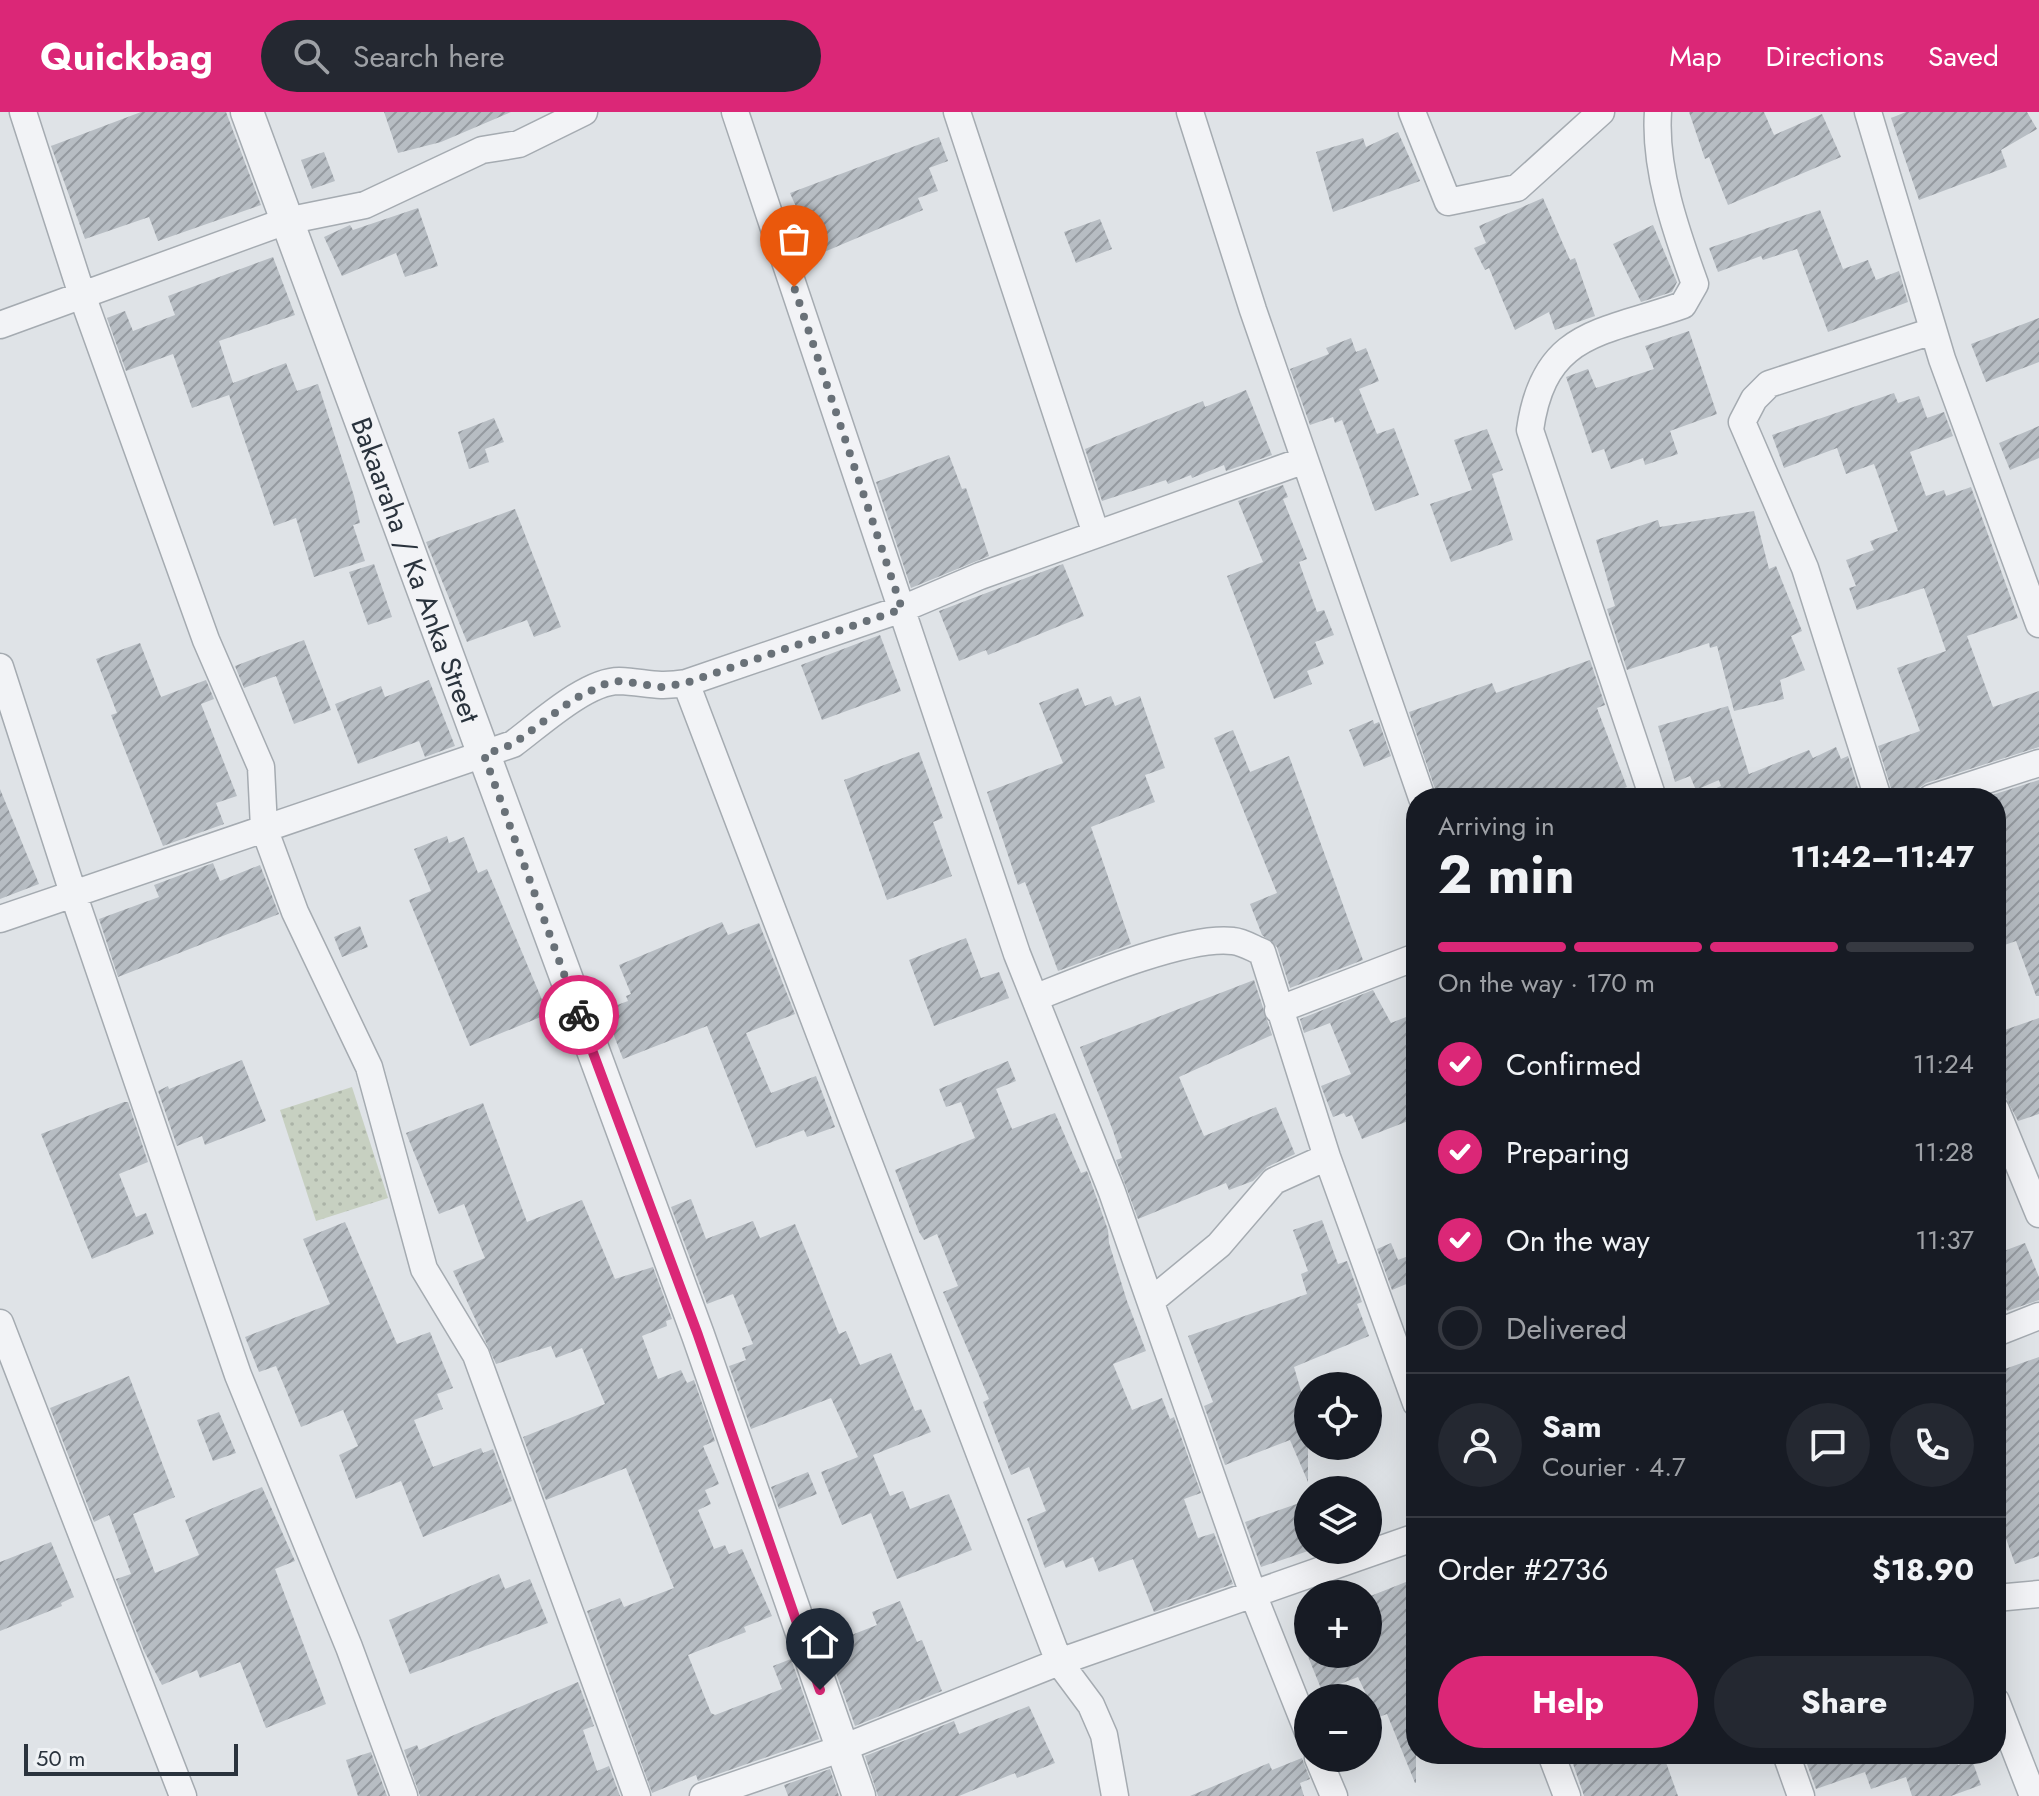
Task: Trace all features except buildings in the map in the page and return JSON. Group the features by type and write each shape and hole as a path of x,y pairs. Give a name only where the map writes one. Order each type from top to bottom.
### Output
{"street":[{"path":"23,112 82,295 206,640 261,767 264,828 295,912 369,1067 424,1269 476,1355 637,1796"},
{"name":"Bakaaraha / Ka Anka Street","path":"247,112 698,1335 840,1749 859,1796"},
{"path":"0,325 286,221 365,205 482,150 519,144 584,112"},
{"path":"735,112 1017,954 1037,997 1151,1301 1253,1594 1294,1697"},
{"path":"957,112 1096,534"},
{"path":"1190,112 1305,460 1419,788"},
{"path":"1412,112 1448,202 1517,188 1601,112"},
{"path":"1650,788 1530,430 1534,399 1550,364 1576,344 1602,331 1683,305 1695,284 1678,236 1663,171 1656,130 1658,112"},
{"path":"1868,112 1933,331 2039,624"},
{"path":"1875,788 1805,568 1742,422 1754,399 1769,384 1933,331"},
{"path":"0,919 513,744 574,699 607,683 620,681 661,687 686,683 902,609 1096,534 1305,460"},
{"path":"0,667 74,896 238,1375 349,1647 404,1796"},
{"path":"686,683 1059,1662 1091,1705 1104,1735 1113,1794"},
{"path":"1962,788 2039,763"},
{"path":"1037,997 1117,966 1196,945 1234,941 1262,952 1327,1157 1406,1375"},
{"path":"1278,1010 1406,961"},
{"path":"2006,1134 2039,1214"},
{"path":"1151,1301 1219,1245 1274,1181 1327,1157"},
{"path":"2006,1329 2039,1316"},
{"path":"0,1323 183,1796"},
{"path":"703,1796 840,1749 1059,1662 1406,1540"},
{"path":"2006,1597 2039,1594"},
{"path":"2006,1727 2033,1796"},
{"path":"1555,1764 1567,1796"},
{"path":"1790,1764 1801,1796"},
{"path":"1324,1772 1334,1796"}],"green space":[{"path":"352,1087 388,1198 316,1221 280,1110"}],"way so far":[{"path":"579,1015 484,755 513,744 574,699 607,683 620,681 661,687 686,683 902,609 794,287"}],"route":[{"path":"579,1015 698,1335 820,1690"}]}
